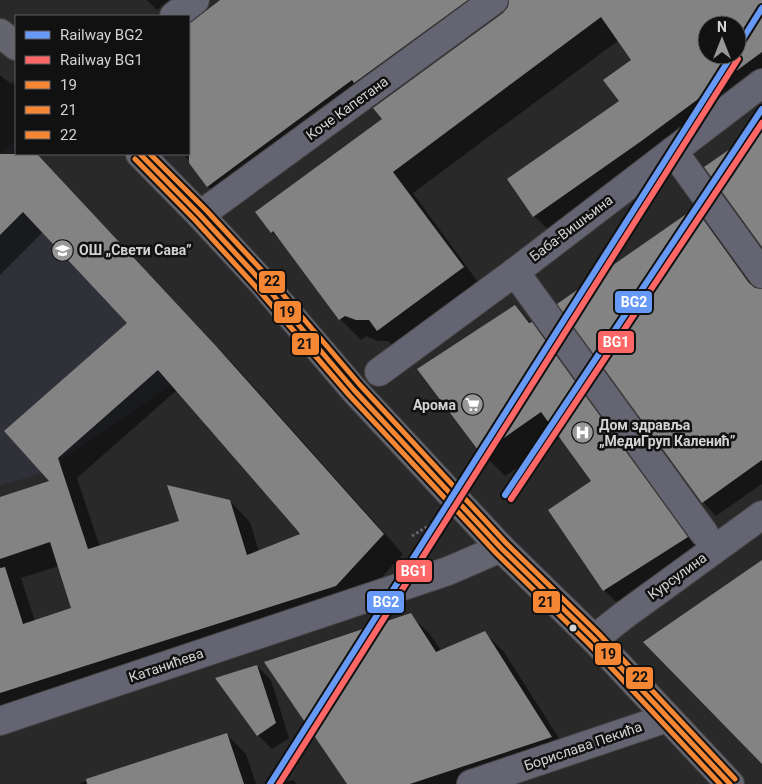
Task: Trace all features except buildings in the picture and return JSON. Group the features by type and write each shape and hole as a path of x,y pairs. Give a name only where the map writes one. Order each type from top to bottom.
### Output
{"main road":[{"path":"0,33 15,45"},
{"path":"141,155 200,215 286,310 354,390 502,548 594,639 730,784"}],"street":[{"path":"175,15 195,0"},
{"name":"Коче Капетана","path":"200,215 494,0"},
{"name":"Баба-Вишњина","path":"379,372 762,83"},
{"path":"673,151 762,274"},
{"path":"511,274 704,533"},
{"name":"Курсулина","path":"594,639 762,515"},
{"name":"Катанићева","path":"0,721 448,571 502,548"},
{"name":"Борислава Пекића","path":"470,784 667,718"}],"path":[{"path":"412,536 436,521"}],"shaded area":[{"name":"ОШ „Свети Сава”","path":"15,141 15,155 38,155 216,346 171,385 42,473 0,486 0,154"}],"rail line":[{"name":"BG2","path":"747,32 762,8"},
{"name":"BG2","path":"270,784 726,65"},
{"name":"BG1","path":"279,784 734,65"},
{"name":"BG2","path":"505,495 762,109"},
{"name":"BG1","path":"511,499 762,123"}],"transit line":[{"name":"19","path":"141,155 262,282 354,390 501,548 594,639 730,784"},
{"name":"22","path":"151,155 206,210 268,277 360,385 506,543 599,634 735,779"},
{"name":"21","path":"135,159 195,220 256,287 349,395 496,553 589,644 720,784"}],"place":[{"name":"ОШ „Свети Сава”","path":"63,250"},
{"name":"Арома","path":"472,405"},
{"name":"Дом здравља „МедиГруп Каленић”","path":"583,433"}]}
